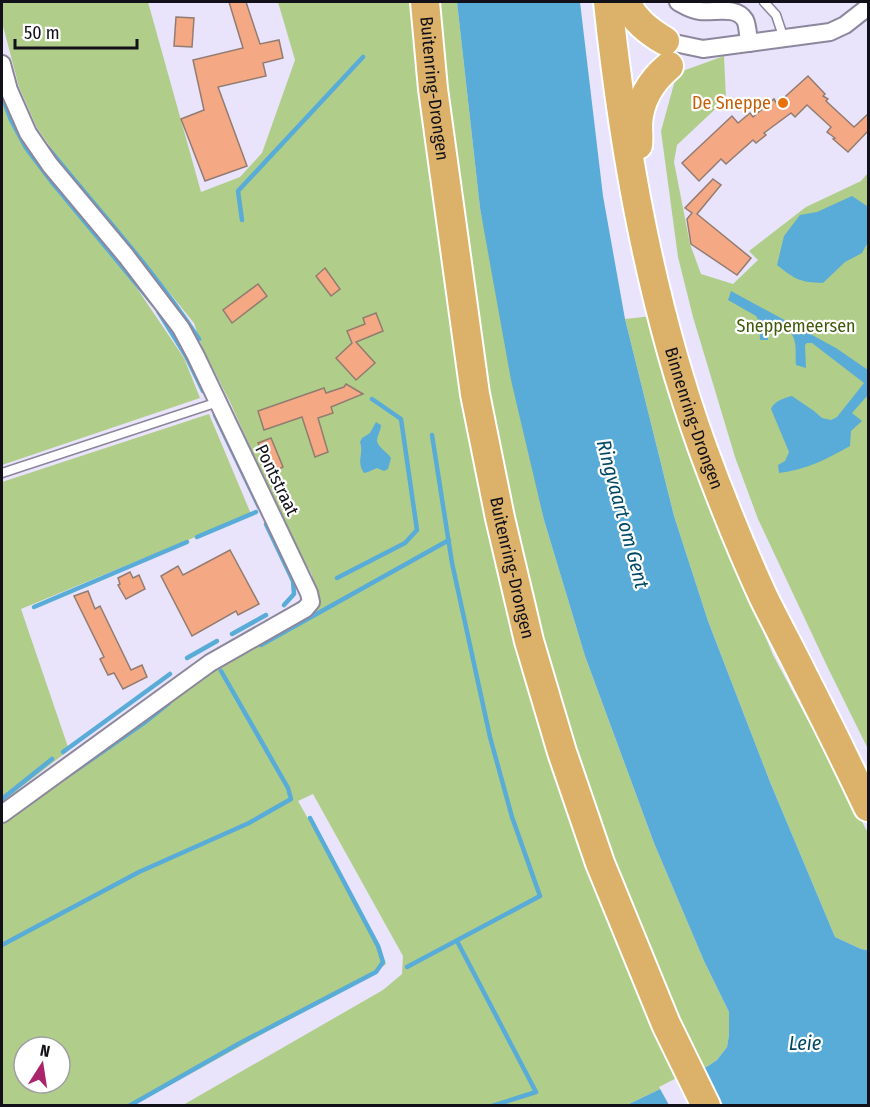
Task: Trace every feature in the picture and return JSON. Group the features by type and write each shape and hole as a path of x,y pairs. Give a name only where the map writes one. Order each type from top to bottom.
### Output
{"highway":[{"name":"Buitenring-Drongen","path":"425,2 433,89 475,393 500,518 526,630 562,752 600,863 666,1024 706,1106"},
{"name":"Binnenring-Drongen","path":"608,2 614,62 630,166 655,286 684,392 724,503 763,596 868,807"},
{"path":"626,2 639,22 653,34 667,54 659,74 645,95 638,123 639,143 630,166"}],"street":[{"path":"678,2 698,11 729,10 738,13 744,18 747,26 749,43"},
{"path":"667,54 830,32 846,25 868,8"},
{"path":"667,54 703,49"},
{"name":"Pontstraat","path":"2,64 9,90 28,133 50,165 126,256 181,328 309,592 311,602 305,609 210,663 2,814"}],"lane":[{"path":"764,2 776,15 783,39"},
{"path":"2,473 218,402"}],"green space":[{"path":"2,2 148,2 201,192 240,177 262,153 295,60 278,2 457,2 480,208 544,520 585,656 654,843 704,961 729,1012 727,1047 717,1060 627,1105 183,1105 383,990 402,974 403,956 313,794 298,801 369,926 386,964 370,977 134,1105 2,1105 2,823 201,678 236,659 314,608 312,575 285,526 231,404 202,347 194,323 58,158 37,128 19,87 2,22"},
{"name":"Sneppemeersen","path":"724,56 726,99 677,145 674,162 690,244 701,274 733,284 758,260 749,251 806,207 861,181 868,173 868,749 758,519 735,457 693,317 678,257 661,131 677,73"},
{"path":"2,93 33,159 132,281 184,358 200,398 2,465"},
{"path":"652,316 700,481 773,655 868,833 868,950 835,937 770,782 708,621 674,516 625,319"},
{"path":"209,414 251,514 21,609 69,750 2,802 2,482"}],"water":[{"path":"457,2 580,2 603,196 625,319 674,516 708,621 770,782 835,937 868,950 868,1105 627,1105 717,1060 727,1047 729,1012 704,961 654,843 585,656 544,520 511,380 480,208"},
{"path":"852,196 867,206 868,211 868,242 862,253 845,262 823,283 798,279 777,265 784,236 800,215 817,212"},
{"path":"731,291 836,348 868,370 868,395 852,413 862,421 851,431 850,446 816,463 779,473 778,465 785,461 789,452 771,409 774,404 792,396 822,418 831,420 837,417 864,383 812,343 805,345 806,368 796,365 795,342 791,334 780,325 768,321 768,340 760,340 759,321 756,316 728,300"},
{"path":"376,422 381,425 378,443 391,458 388,469 384,471 377,468 364,473 361,465 360,442 370,433"}],"pier":[{"path":"702,1065 723,1105 669,1105 659,1087"}],"building":[{"path":"229,2 246,2 260,44 279,40 283,58 263,63 266,76 218,87 247,166 205,181 181,119 204,110 193,60 243,48"},
{"path":"176,17 194,18 192,47 174,46"},
{"path":"808,76 825,94 823,96 828,99 826,101 854,127 868,114 868,131 848,152 827,132 831,127 807,105 795,117 791,113 764,133 766,135 756,143 753,140 726,164 721,159 699,181 682,163 732,116 738,123 750,113 753,117 774,99 777,104"},
{"path":"713,179 721,185 697,214 751,258 737,275 691,244 687,219 692,213 685,208"},
{"path":"325,268 340,289 331,296 316,276"},
{"path":"258,284 267,296 232,323 223,310"},
{"path":"376,313 383,331 356,342 375,363 356,380 336,358 352,343 347,331 365,324 363,318"},
{"path":"346,384 363,394 331,407 333,413 318,418 328,452 315,457 302,417 264,430 258,411 324,388 326,393 344,387"},
{"path":"271,438 283,467 271,473 258,443"},
{"path":"230,550 259,604 238,615 236,611 192,636 161,576 178,566 183,575"},
{"path":"130,572 133,578 139,575 145,589 126,599 118,585 120,584 118,578"},
{"path":"88,591 95,609 100,606 131,670 142,665 147,677 123,689 114,673 108,675 100,659 104,657 74,596"}],"waterway":[{"path":"242,220 238,191 363,57"},
{"path":"2,96 11,120 26,148 153,304"},
{"path":"48,148 145,265 199,339"},
{"path":"158,311 186,356 203,391"},
{"path":"337,578 405,543 417,530 401,419 372,399"},
{"path":"215,415 259,507"},
{"path":"407,967 540,896 512,817 490,737 452,563 432,435"},
{"path":"197,537 256,512"},
{"path":"266,524 293,581 294,594 284,605"},
{"path":"261,645 449,540"},
{"path":"34,607 187,542"},
{"path":"232,634 266,615"},
{"path":"187,658 217,641"},
{"path":"2,945 139,872 249,823 291,799 288,788 221,671"},
{"path":"63,752 170,674"},
{"path":"66,777 169,703"},
{"path":"2,799 52,759"},
{"path":"129,1106 240,1043 376,972 383,962 378,946 310,818"},
{"path":"457,941 536,1092 492,1106"}],"place":[{"name":"De Sneppe","path":"783,103"}],"water label":[{"name":"Ringvaart om Gent","path":"623,514"},
{"name":"Leie","path":"805,1043"}]}
